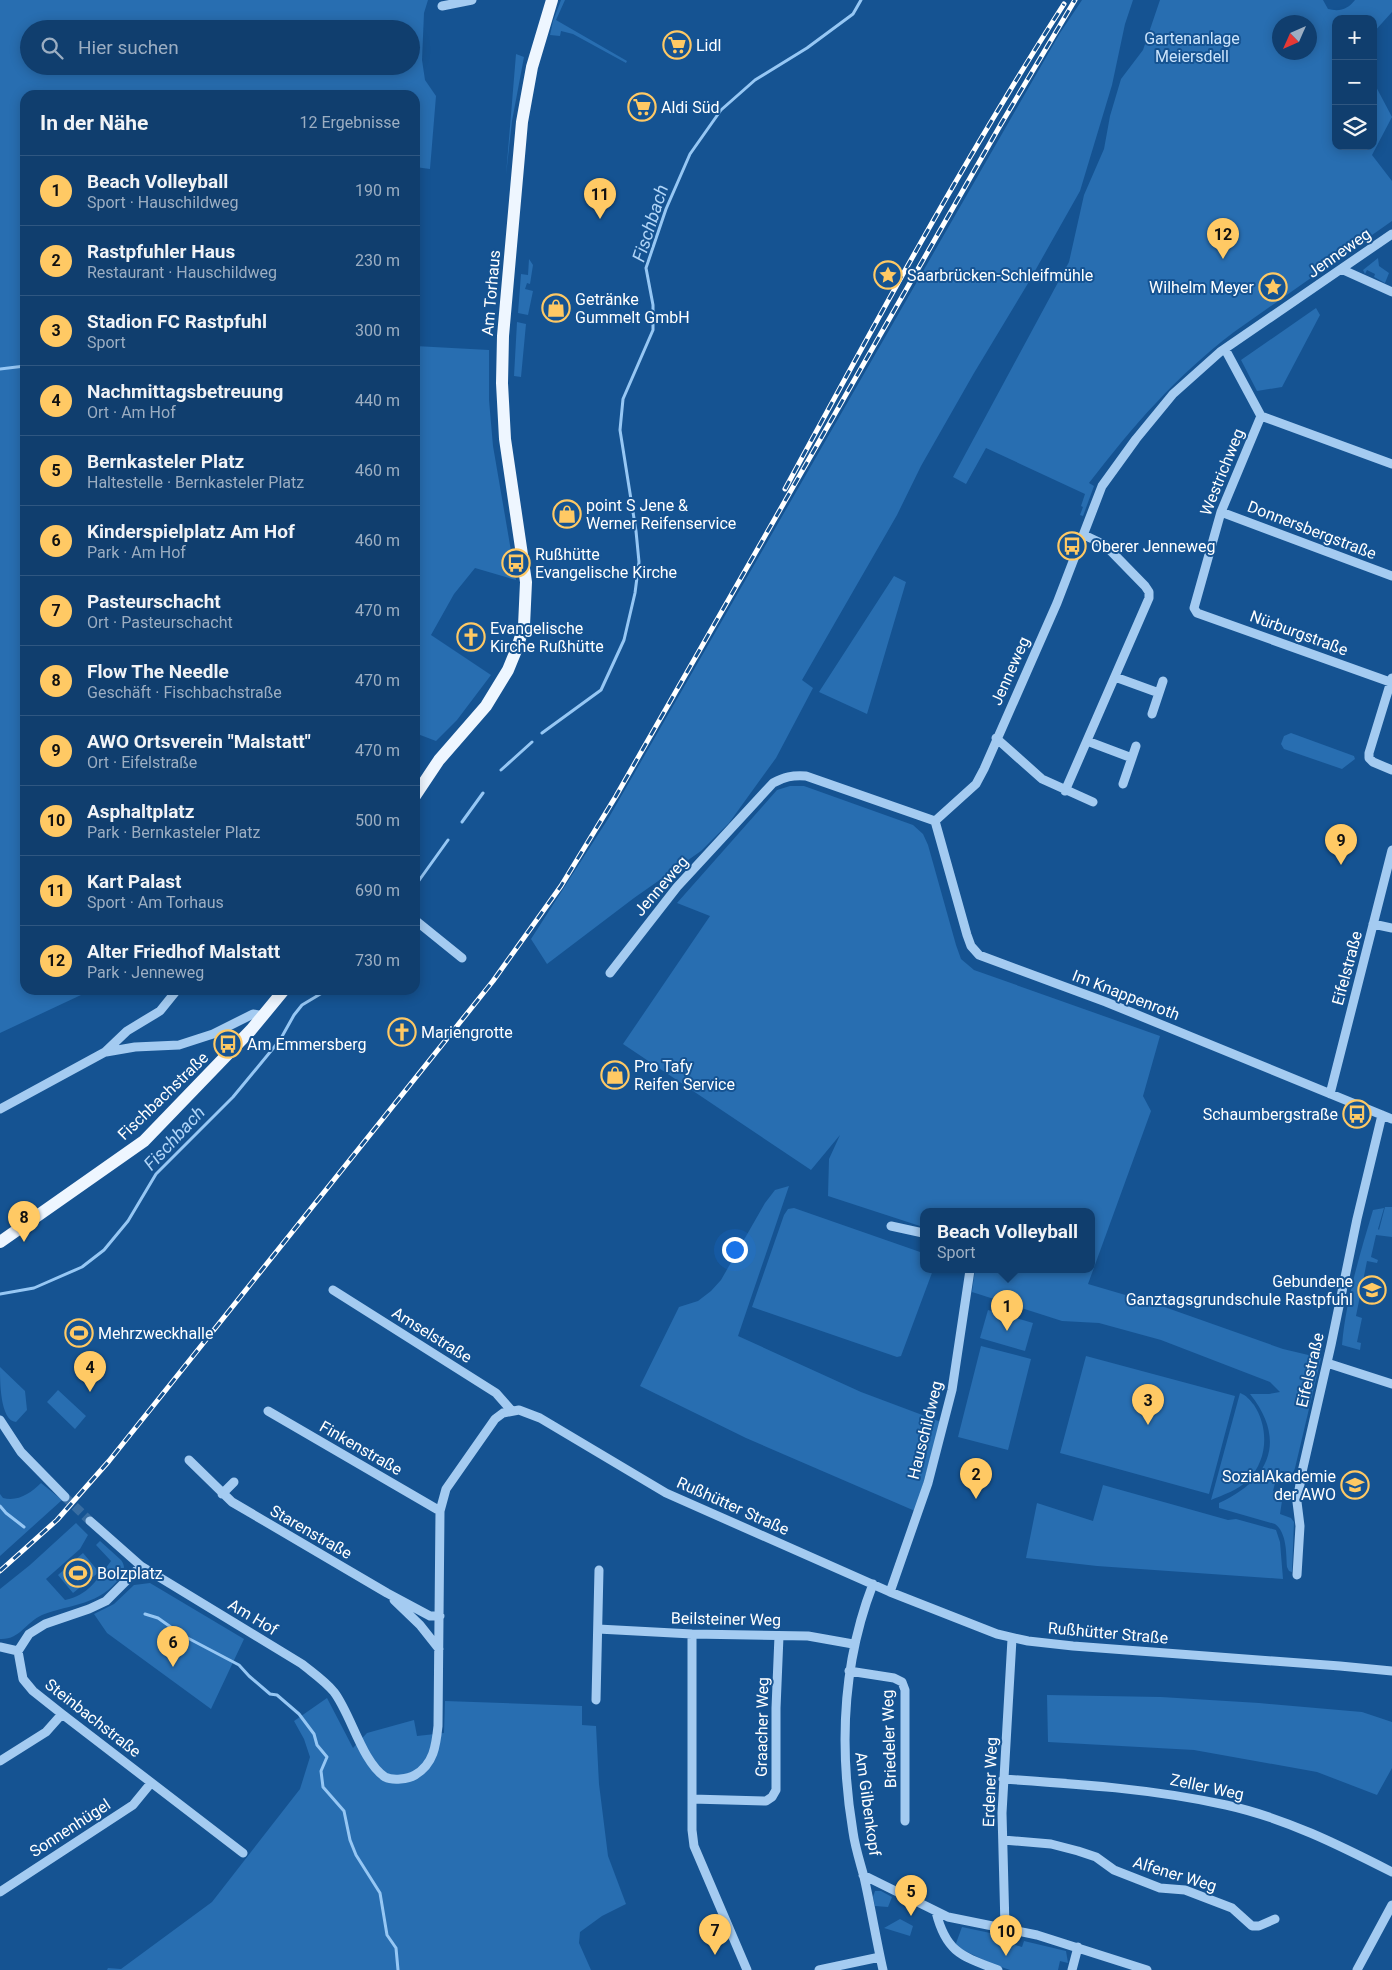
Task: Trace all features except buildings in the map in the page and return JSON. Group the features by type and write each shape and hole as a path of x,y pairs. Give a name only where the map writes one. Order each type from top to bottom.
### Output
{"main road":[{"name":"Am Torhaus","path":"420,788 439,760 486,706 508,670 524,626 527,592 505,439 502,382 503,336 522,122 532,68 552,0"},
{"name":"Fischbachstraße","path":"0,1242 144,1141 195,1090 264,1016 280,995"}],"street":[{"path":"442,6 472,0"},
{"name":"Jenneweg","path":"610,973 678,887 773,783 782,778 792,775 806,776 935,821 976,784 1057,603 1102,486 1136,439 1173,394 1225,349 1392,234"},
{"path":"1342,269 1392,292"},
{"name":"Westrichweg","path":"1197,613 1194,608 1222,512 1261,416 1225,349"},
{"path":"1261,416 1392,464"},
{"name":"Donnersbergstraße","path":"1222,512 1392,576"},
{"path":"1065,791 1150,598 1149,592 1110,549 1084,535"},
{"name":"Nürburgstraße","path":"1197,613 1391,680"},
{"path":"1115,677 1159,693"},
{"path":"1391,680 1368,753 1369,758 1373,762 1392,770"},
{"path":"1152,714 1163,681"},
{"path":"996,738 1037,776 1065,791 1094,802"},
{"path":"1087,741 1132,758"},
{"path":"1123,784 1136,746"},
{"name":"Im Knappenroth","path":"935,821 968,935 972,946 979,955 1106,1002 1392,1119"},
{"name":"Eifelstraße","path":"1330,1094 1392,850"},
{"path":"420,924 462,958"},
{"path":"1374,924 1392,928"},
{"path":"0,1109 105,1052 127,1031 160,1011 173,995"},
{"path":"105,1052 135,1047 179,1045 213,1034 253,1014 264,1016"},
{"name":"Eifelstraße","path":"1297,1575 1300,1526 1297,1502 1302,1472 1357,1219 1382,1115"},
{"path":"891,1226 920,1232"},
{"name":"Hauschildweg","path":"890,1592 928,1483 950,1399 970,1273"},
{"name":"Amselstraße","path":"333,1290 496,1393 512,1410"},
{"path":"1327,1363 1392,1384"},
{"name":"Finkenstraße","path":"268,1410 440,1511"},
{"path":"440,1650 440,1511 446,1489 495,1419 512,1410"},
{"name":"Rußhütter Straße","path":"512,1410 526,1411 540,1418 666,1493 890,1592 982,1629 1012,1638 1073,1646 1392,1671"},
{"path":"0,1420 21,1452 65,1497"},
{"name":"Starenstraße","path":"189,1460 222,1494 260,1519 387,1593 430,1616 440,1616"},
{"path":"222,1494 234,1482"},
{"name":"Am Hof","path":"90,1521 140,1566 302,1664 321,1678 335,1693 373,1765 386,1777 396,1779 415,1775 427,1766 436,1748 440,1650"},
{"path":"0,1647 18,1651 29,1634 45,1624 90,1608 109,1598 140,1566"},
{"path":"596,1700 599,1570"},
{"name":"Am Gilbenkopf","path":"873,1584 853,1644 845,1712 845,1769 853,1833 882,1970"},
{"name":"Starenstraße","path":"387,1593 420,1625 440,1650"},
{"name":"Beilsteiner Weg","path":"598,1629 692,1634 808,1636 853,1644"},
{"path":"692,1634 692,1830 694,1846 747,1970"},
{"name":"Graacher Weg","path":"692,1799 766,1800 772,1797 776,1790 776,1708 779,1636"},
{"name":"Erdener Weg","path":"1005,1927 1004,1779 1012,1638"},
{"name":"Steinbachstraße","path":"18,1651 23,1679 33,1691 244,1853"},
{"name":"Briedeler Weg","path":"849,1671 894,1678 902,1682 905,1690 905,1821"},
{"path":"0,1761 46,1732 62,1714"},
{"name":"Zeller Weg","path":"1004,1779 1150,1791 1228,1806 1284,1823 1340,1845 1392,1872"},
{"name":"Sonnenhügel","path":"0,1892 133,1805 151,1783"},
{"name":"Alfener Weg","path":"1003,1840 1051,1844 1096,1857 1114,1870 1160,1888 1185,1890 1232,1908 1252,1926 1258,1926 1275,1919"},
{"path":"863,1875 936,1912 955,1918 1005,1927 1078,1947 1147,1970"},
{"path":"1357,1970 1392,1905"},
{"path":"936,1912 951,1947 967,1958 998,1970"},
{"path":"1072,1970 1078,1947"},
{"path":"819,1970 880,1957"}],"green space":[{"path":"0,0 428,0 424,13 422,60 425,80 436,96 430,169 420,168 420,90 20,90 20,995 81,995 0,1033"},
{"path":"561,0 565,0 556,20 627,61 626,63 573,34 561,31 560,36 550,35"},
{"path":"1082,0 1133,0 1125,24 1112,85 1080,191 921,466 897,515 802,680 813,688 776,758 729,823 701,851 634,898 547,964 531,939 608,819 1060,33"},
{"name":"Gartenanlage Meiersdell","path":"1160,0 1323,0 1328,9 1340,10 1350,6 1355,0 1392,0 1392,12 1377,29 1377,15 1332,15 1332,150 1375,150 1372,155 1392,181 1392,221 1234,332 1174,384 1139,422 1089,483 1094,486 1083,516 1080,515 1085,494 986,448 966,484 953,477 1069,262 1084,195 1104,149 1110,116 1121,79 1143,50"},
{"path":"516,54 524,57 512,121 506,175"},
{"path":"1377,89 1392,117 1377,146"},
{"path":"1378,258 1379,266 1389,273 1385,283 1374,277 1375,274 1367,270 1365,274 1363,270"},
{"path":"529,259 533,265 530,284 527,283 525,289 533,291 528,315 518,313 521,274 528,275"},
{"path":"1316,308 1320,315 1282,387 1257,391 1241,360"},
{"path":"517,322 526,324 521,377 514,376"},
{"path":"420,346 489,350 489,400 493,446 516,580 475,568 454,594 431,635 491,675 457,720 436,741 420,735"},
{"path":"894,576 906,582 867,714 819,692"},
{"path":"1291,733 1354,756 1355,759 1342,769 1284,749 1281,744 1284,736"},
{"path":"790,786 804,786 913,825 923,834 928,845 961,959 974,970 1160,1036 1143,1096 1151,1111 1095,1265 1095,1208 920,1208 920,1226 828,1196 829,1159 840,1135 811,1170 623,1044 710,916 677,903 777,790"},
{"path":"789,1186 738,1336 861,1392 941,1422 915,1511 746,1438 640,1386 679,1307 698,1301 721,1280 765,1203 775,1190"},
{"path":"1385,1207 1392,1207 1392,1237 1376,1235 1371,1257 1378,1260 1377,1263 1367,1261 1356,1316 1362,1318 1357,1342 1361,1343 1360,1350 1342,1345 1344,1328 1354,1277 1373,1210 1384,1208 1379,1230"},
{"path":"794,1208 920,1252 920,1273 932,1273 901,1356 897,1357 752,1307 784,1215 788,1209"},
{"path":"975,1273 1092,1273 1088,1284 1156,1304 1283,1349 1321,1358 1295,1468 1292,1476 1277,1475 1273,1491 1279,1493 1278,1496 1282,1501 1280,1514 1291,1518 1294,1522 1292,1572 1287,1567 1284,1538 1275,1524 1219,1508 1219,1503 1251,1483 1261,1471 1268,1457 1270,1443 1268,1427 1261,1411 1250,1394 1280,1392 1270,1382 1161,1340 1099,1323 1062,1321 972,1292"},
{"path":"988,1310 1033,1323 1025,1351 980,1338"},
{"path":"981,1346 1031,1359 1008,1450 958,1437"},
{"path":"1086,1356 1235,1396 1209,1494 1060,1453"},
{"path":"0,1367 25,1391 27,1410 16,1422 11,1420 4,1408"},
{"path":"58,1390 86,1416 75,1429 47,1402"},
{"path":"1240,1393 1254,1405 1259,1414 1264,1434 1263,1454 1255,1472 1244,1484 1211,1500"},
{"path":"41,1483 62,1500 0,1556 0,1494 3,1498 19,1498 29,1493"},
{"path":"1103,1485 1228,1520 1236,1519 1276,1530 1280,1542 1283,1579 1097,1566 1026,1558 1037,1503 1093,1521"},
{"path":"76,1523 88,1535 80,1549 46,1579 65,1600 80,1595 97,1580 111,1561 96,1545 100,1541 123,1562 124,1568 120,1577 104,1593 95,1598 42,1615 13,1637 0,1639 0,1589 30,1565"},
{"name":"Bolzplatz","path":"83,1553 99,1572 73,1593 58,1575"},
{"path":"150,1583 244,1639 211,1709 107,1633 94,1614 114,1604 134,1585"},
{"path":"1047,1695 1161,1697 1362,1712 1392,1722 1392,1768 1377,1795 1317,1772 1194,1750 1048,1742"},
{"path":"327,1698 353,1748 367,1733 414,1720 417,1736 444,1733 445,1701 582,1706 582,1725 596,1726 599,1784 608,1856 626,1904 602,1916 580,1932 579,1943 591,1970 107,1970 108,1968 121,1969 212,1902 300,1789 310,1757 304,1739 294,1721"},
{"path":"875,1891 881,1891 892,1897 888,1907 875,1906 873,1897"},
{"path":"900,1919 913,1926 910,1936 884,1928"},
{"path":"962,1927 995,1934 995,1939 1022,1947 1024,1941 1066,1951 1068,1963 1060,1961 1058,1970 1010,1970 990,1963 955,1946"}],"waterway":[{"name":"Fischbach","path":"542,733 601,690 624,640 635,593 639,562 620,430 623,399 653,330 653,305 646,268 666,209 690,154 721,110 755,80 807,48 853,14 861,0"},
{"path":"0,369 20,367"},
{"name":"Fischbach","path":"501,770 532,742"},
{"name":"Fischbach","path":"462,822 483,793"},
{"name":"Fischbach","path":"420,879 448,840"},
{"name":"Fischbach","path":"0,1294 34,1288 82,1267 104,1250 128,1221 156,1174 233,1097 280,1040 302,1005 319,995"},
{"path":"0,1506 24,1527"},
{"path":"145,1614 158,1618 182,1635 239,1665 270,1694 277,1695 299,1714 314,1734 317,1745 327,1757 321,1771 323,1787 344,1811 350,1840 356,1855 380,1893 387,1935 396,1948 398,1970"}],"tunnel":[{"path":"65,1497 90,1521"}],"railway":[{"path":"0,1571 57,1520 109,1461 493,981 561,886 616,796 1001,124 1075,0"},
{"path":"785,489 955,183 1064,4"}],"place":[{"name":"Lidl","path":"677,45"},
{"name":"Aldi Süd","path":"642,107"},
{"name":"Kart Palast","path":"600,219"},
{"name":"Alter Friedhof Malstatt","path":"1223,259"},
{"name":"Saarbrücken-Schleifmühle","path":"888,275"},
{"name":"Wilhelm Meyer","path":"1273,287"},
{"name":"Getränke Gummelt GmbH","path":"556,308"},
{"name":"point S Jene & Werner Reifenservice","path":"567,514"},
{"name":"Oberer Jenneweg","path":"1072,546"},
{"name":"Rußhütte Evangelische Kirche","path":"516,563"},
{"name":"Evangelische Kirche Rußhütte","path":"471,637"},
{"name":"AWO Ortsverein \"Malstatt\"","path":"1341,865"},
{"name":"Mariengrotte","path":"402,1032"},
{"name":"Am Emmersberg","path":"228,1044"},
{"name":"Pro Tafy Reifen Service","path":"615,1075"},
{"name":"Schaumbergstraße","path":"1357,1114"},
{"name":"Flow The Needle","path":"24,1242"},
{"name":"Gebundene Ganztagsgrundschule Rastpfuhl","path":"1372,1290"},
{"name":"Beach Volleyball","path":"1007,1331"},
{"name":"Mehrzweckhalle","path":"79,1333"},
{"name":"Nachmittagsbetreuung","path":"90,1392"},
{"name":"Stadion FC Rastpfuhl","path":"1148,1425"},
{"name":"SozialAkademie der AWO","path":"1355,1485"},
{"name":"Rastpfuhler Haus","path":"976,1499"},
{"name":"Bolzplatz","path":"78,1573"},
{"name":"Kinderspielplatz Am Hof","path":"173,1667"},
{"name":"Bernkasteler Platz","path":"911,1916"},
{"name":"Pasteurschacht","path":"715,1955"},
{"name":"Asphaltplatz","path":"1006,1956"}]}
